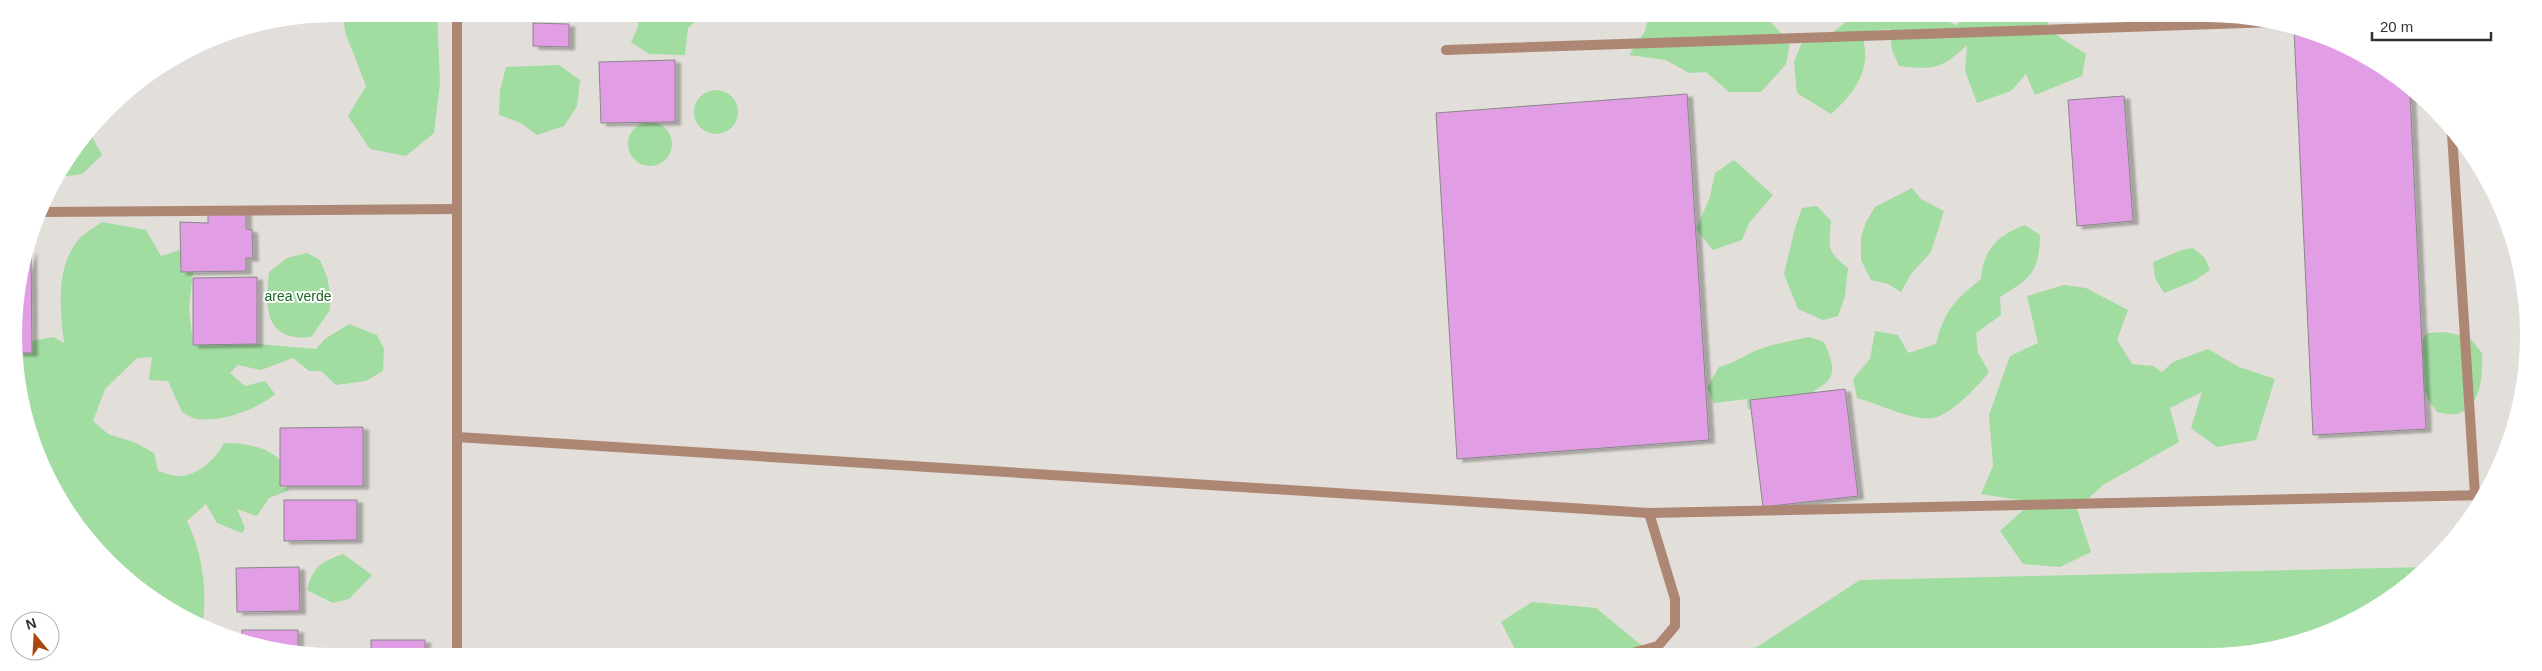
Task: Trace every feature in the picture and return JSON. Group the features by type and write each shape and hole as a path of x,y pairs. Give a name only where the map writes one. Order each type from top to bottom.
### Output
{"street":[{"path":"457,22 457,648"},
{"path":"1446,50 2231,23"},
{"path":"457,437 1649,513 2475,495 2453,142"},
{"path":"48,212 457,208"},
{"path":"1649,513 1675,599 1675,626 1658,646 1652,648"}],"green space":[{"path":"344,22 437,22 440,83 434,133 406,156 370,149 348,116 366,86 345,32"},
{"path":"638,22 694,22 688,28 685,55 649,54 631,42 638,27"},
{"path":"1647,22 1771,22 1790,43 1786,64 1761,92 1729,92 1706,72 1689,73 1666,60 1629,55 1645,31"},
{"path":"1846,22 1949,22 1956,25 1960,22 2048,22 2047,29 2086,54 2082,76 2035,95 2026,74 2011,91 1977,103 1965,71 1967,45 1951,59 1936,66 1920,68 1899,66 1892,50 1890,29 1863,32 1864,67 1858,83 1843,103 1831,114 1797,93 1794,62 1802,42 1832,33"},
{"path":"559,65 580,80 577,106 564,126 537,135 521,123 499,115 500,90 506,67"},
{"path":"712,90 720,90 732,96 738,112 732,128 720,134 712,134 700,128 694,116 694,108 700,96"},
{"path":"646,122 654,122 666,128 672,144 666,160 654,166 646,166 634,160 628,148 628,140 634,128"},
{"path":"93,138 102,155 82,174 66,176"},
{"path":"1734,160 1773,195 1749,223 1742,240 1713,250 1696,229 1710,197 1715,173"},
{"path":"1912,188 1921,199 1944,211 1931,252 1911,274 1901,292 1888,284 1871,280 1861,260 1861,237 1866,222 1875,207"},
{"path":"1817,206 1831,221 1830,248 1832,253 1848,268 1845,296 1838,316 1823,320 1798,309 1784,274 1802,208"},
{"path":"102,222 146,230 161,256 180,250 181,272 193,272 189,308 193,345 257,344 316,349 325,339 349,324 377,335 384,349 383,371 366,381 336,385 321,371 309,371 293,358 261,370 238,365 230,373 245,386 265,381 275,394 249,410 216,419 196,419 182,412 168,381 149,380 152,357 137,358 105,389 93,421 108,434 136,443 154,453 158,471 170,475 189,475 201,469 212,460 224,443 261,448 280,460 280,486 290,490 269,498 257,516 237,509 245,528 242,533 217,523 206,504 187,521 200,558 202,570 204,583 203,619 179,607 145,584 100,542 64,492 46,455 33,417 23,353 32,353 32,341 54,337 64,343 61,316 63,274 66,261 72,249 80,238"},
{"path":"2025,225 2040,235 2038,258 2026,279 2000,297 2001,315 1976,333 1978,353 1989,372 1971,392 1948,412 1933,418 1906,415 1857,398 1853,379 1870,359 1875,331 1898,335 1908,353 1936,344 1947,314 1957,300 1981,279 1985,259 1994,244 2007,233"},
{"path":"2193,248 2205,258 2210,270 2194,281 2164,293 2155,278 2153,262 2182,250"},
{"name":"area verde","path":"307,253 320,260 327,277 330,292 330,310 311,337 296,337 284,334 276,328 271,320 267,298 269,272 287,258"},
{"path":"2064,285 2086,288 2128,310 2117,340 2132,364 2153,366 2162,372 2173,362 2208,349 2239,367 2275,379 2256,440 2217,447 2191,428 2202,392 2170,408 2179,442 2103,485 2077,509 2091,552 2060,567 2023,564 2000,531 2032,502 1981,494 1993,466 1989,415 2010,356 2038,343 2027,296"},
{"path":"2444,332 2469,337 2482,353 2481,379 2476,397 2466,410 2457,414 2437,412 2427,397 2417,365 2416,346 2428,333"},
{"path":"1809,337 1824,342 1831,360 1831,375 1829,380 1822,386 1793,404 1768,410 1748,409 1747,399 1714,403 1707,388 1719,367 1734,362 1755,351"},
{"path":"343,554 372,575 349,599 333,603 307,590 312,575 319,566"},
{"path":"2417,567 2397,584 2363,607 2326,625 2288,638 2247,646 2227,648 1752,648 1757,647 1860,580"},
{"path":"1532,602 1596,608 1645,648 1514,648 1501,622"}],"building":[{"path":"533,23 569,24 569,47 533,46"},
{"path":"2294,35 2326,46 2363,64 2410,98 2426,429 2313,435"},
{"path":"675,60 675,122 601,123 599,62"},
{"path":"1687,94 1709,440 1457,459 1436,113"},
{"path":"2124,96 2133,221 2077,226 2068,100"},
{"path":"246,211 246,229 252,230 253,258 246,258 246,271 181,272 180,222 208,223 208,212"},
{"path":"31,263 32,353 23,353 22,336 25,295"},
{"path":"257,277 257,344 193,345 193,278"},
{"path":"1845,389 1858,496 1763,507 1750,400"},
{"path":"363,427 363,486 280,486 280,428"},
{"path":"284,500 357,500 357,540 284,541"},
{"path":"299,567 300,611 237,612 236,568"},
{"path":"242,630 298,630 298,646 254,638 242,634"},
{"path":"371,640 425,640 425,648 371,648"}]}
